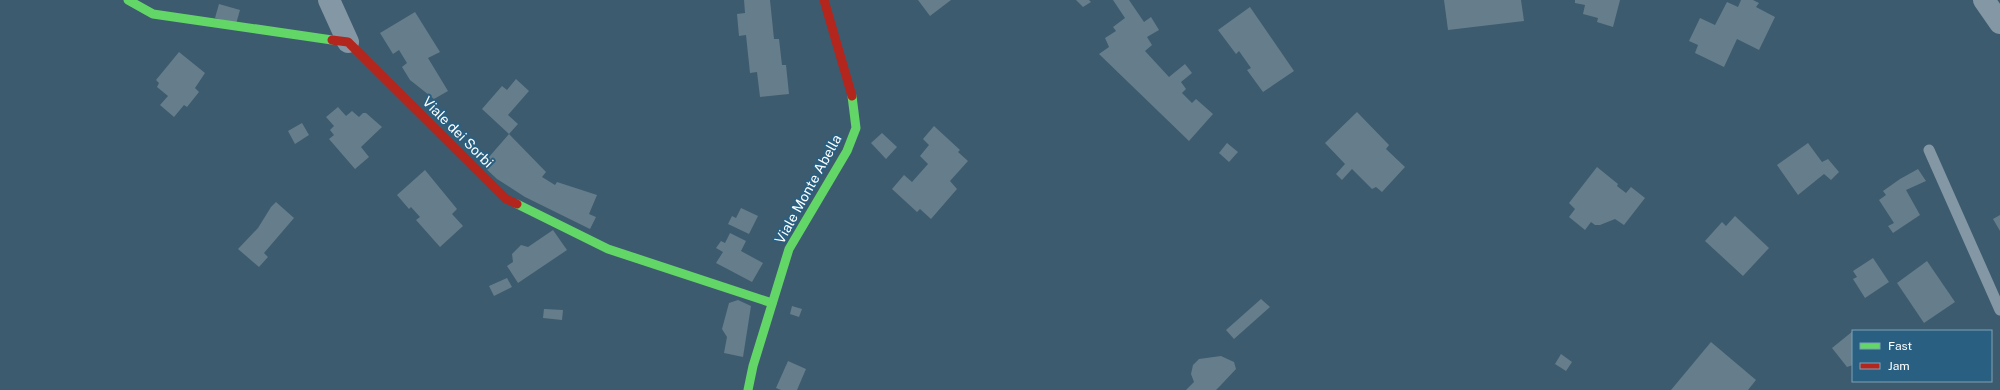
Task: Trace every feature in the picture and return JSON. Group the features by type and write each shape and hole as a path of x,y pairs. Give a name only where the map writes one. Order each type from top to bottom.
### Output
{"street":[{"path":"128,0 153,14 348,42"},
{"path":"329,0 348,42"},
{"name":"Viale Monte Abella","path":"748,390 753,366 789,249 847,151 856,128 854,102 824,0"},
{"path":"1984,0 2000,23"},
{"name":"Viale dei Sorbi","path":"348,42 506,199 608,249 772,303"}],"lane":[{"path":"1929,150 2000,310"}],"building":[{"path":"744,0 770,0 774,39 779,39 782,65 786,65 789,94 760,97 757,72 750,73 746,35 739,36 737,14 745,13"},
{"path":"918,0 951,0 930,16"},
{"path":"1076,0 1089,0 1091,2 1083,7"},
{"path":"1113,0 1129,0 1144,22 1151,17 1159,30 1147,37 1152,45 1145,51 1169,77 1185,64 1192,73 1181,82 1186,89 1182,93 1192,103 1196,99 1213,114 1189,141 1099,54 1109,47 1105,38 1116,31 1113,27 1125,18"},
{"path":"1444,0 1521,0 1524,21 1448,30"},
{"path":"1575,0 1620,0 1613,27 1597,22 1598,18 1583,14 1585,5 1575,3"},
{"path":"1741,0 1753,0 1759,3 1756,7 1775,17 1759,50 1737,39 1724,67 1695,53 1698,45 1689,41 1700,18 1715,25 1727,2 1738,7"},
{"path":"219,4 240,10 236,24 215,18"},
{"path":"1250,7 1294,71 1263,92 1247,70 1251,68 1239,51 1236,54 1218,30"},
{"path":"415,12 440,52 428,58 448,91 434,99 410,80 402,67 407,63 399,50 393,54 380,33"},
{"path":"179,52 205,73 195,88 199,92 187,107 184,105 174,117 160,105 168,96 157,87 159,83 156,80"},
{"path":"516,79 529,91 508,115 518,124 509,134 482,109 502,86 507,90"},
{"path":"338,107 346,116 352,111 359,117 363,113 366,113 382,127 361,147 369,157 355,169 329,139 334,135 330,130 334,126 326,117"},
{"path":"1357,112 1389,145 1386,149 1405,167 1382,192 1376,187 1372,189 1352,169 1342,180 1336,174 1345,164 1325,143"},
{"path":"302,123 309,135 295,144 288,131"},
{"path":"934,126 960,150 958,152 968,161 950,181 957,189 931,219 920,209 917,212 892,189 904,175 912,182 928,164 920,156 929,145 923,139"},
{"path":"882,133 897,147 886,159 871,143"},
{"path":"509,134 546,172 542,177 555,185 557,182 597,195 589,214 596,217 590,229 525,197 497,179 482,165"},
{"path":"1227,143 1238,152 1229,162 1219,153"},
{"path":"1808,143 1822,162 1828,159 1839,172 1831,180 1824,174 1798,195 1777,165"},
{"path":"1597,167 1618,184 1617,186 1626,193 1631,187 1645,198 1624,225 1615,219 1600,225 1595,225 1591,222 1585,230 1569,217 1575,209 1569,203"},
{"path":"1918,169 1926,181 1906,190 1920,215 1893,233 1888,226 1894,223 1879,200 1886,195 1883,191"},
{"path":"425,170 457,209 452,214 463,226 440,247 416,220 420,217 411,207 409,209 397,195"},
{"path":"276,202 294,218 264,253 268,257 259,267 238,249 258,228 271,207"},
{"path":"741,208 758,216 749,234 728,224 732,216 736,218"},
{"path":"2000,215 2000,231 1993,219"},
{"path":"1735,216 1769,248 1743,276 1705,241 1722,222 1726,226"},
{"path":"553,230 567,250 518,283 507,266 513,262 512,254 521,245 528,247"},
{"path":"730,233 746,241 741,251 763,263 752,282 716,263 723,252 716,248 721,241 725,243"},
{"path":"1873,258 1889,282 1865,298 1853,279 1857,277 1853,271"},
{"path":"1927,261 1955,302 1924,323 1897,283"},
{"path":"507,278 512,287 494,296 489,286"},
{"path":"1261,299 1270,307 1234,339 1226,330"},
{"path":"738,300 751,306 743,357 724,353 727,337 722,329 729,303"},
{"path":"792,306 802,309 799,317 790,314"},
{"path":"544,309 563,310 562,320 543,318"},
{"path":"1852,332 1852,365 1847,367 1832,348"},
{"path":"1711,342 1756,380 1748,390 1671,390"},
{"path":"1561,354 1572,362 1566,371 1555,364"},
{"path":"1221,356 1234,362 1236,369 1216,390 1186,390 1194,382 1191,374 1193,365 1199,359"},
{"path":"788,361 806,369 797,390 781,390 776,388"}],"traffic: fast":[{"path":"128,0 153,14 332,40"},
{"path":"748,390 753,366 789,249 847,151 856,128 852,96"},
{"path":"517,204 608,249 772,303"}],"traffic: jam":[{"path":"824,0 852,96"},
{"path":"332,40 348,42 506,199 517,204"}]}
